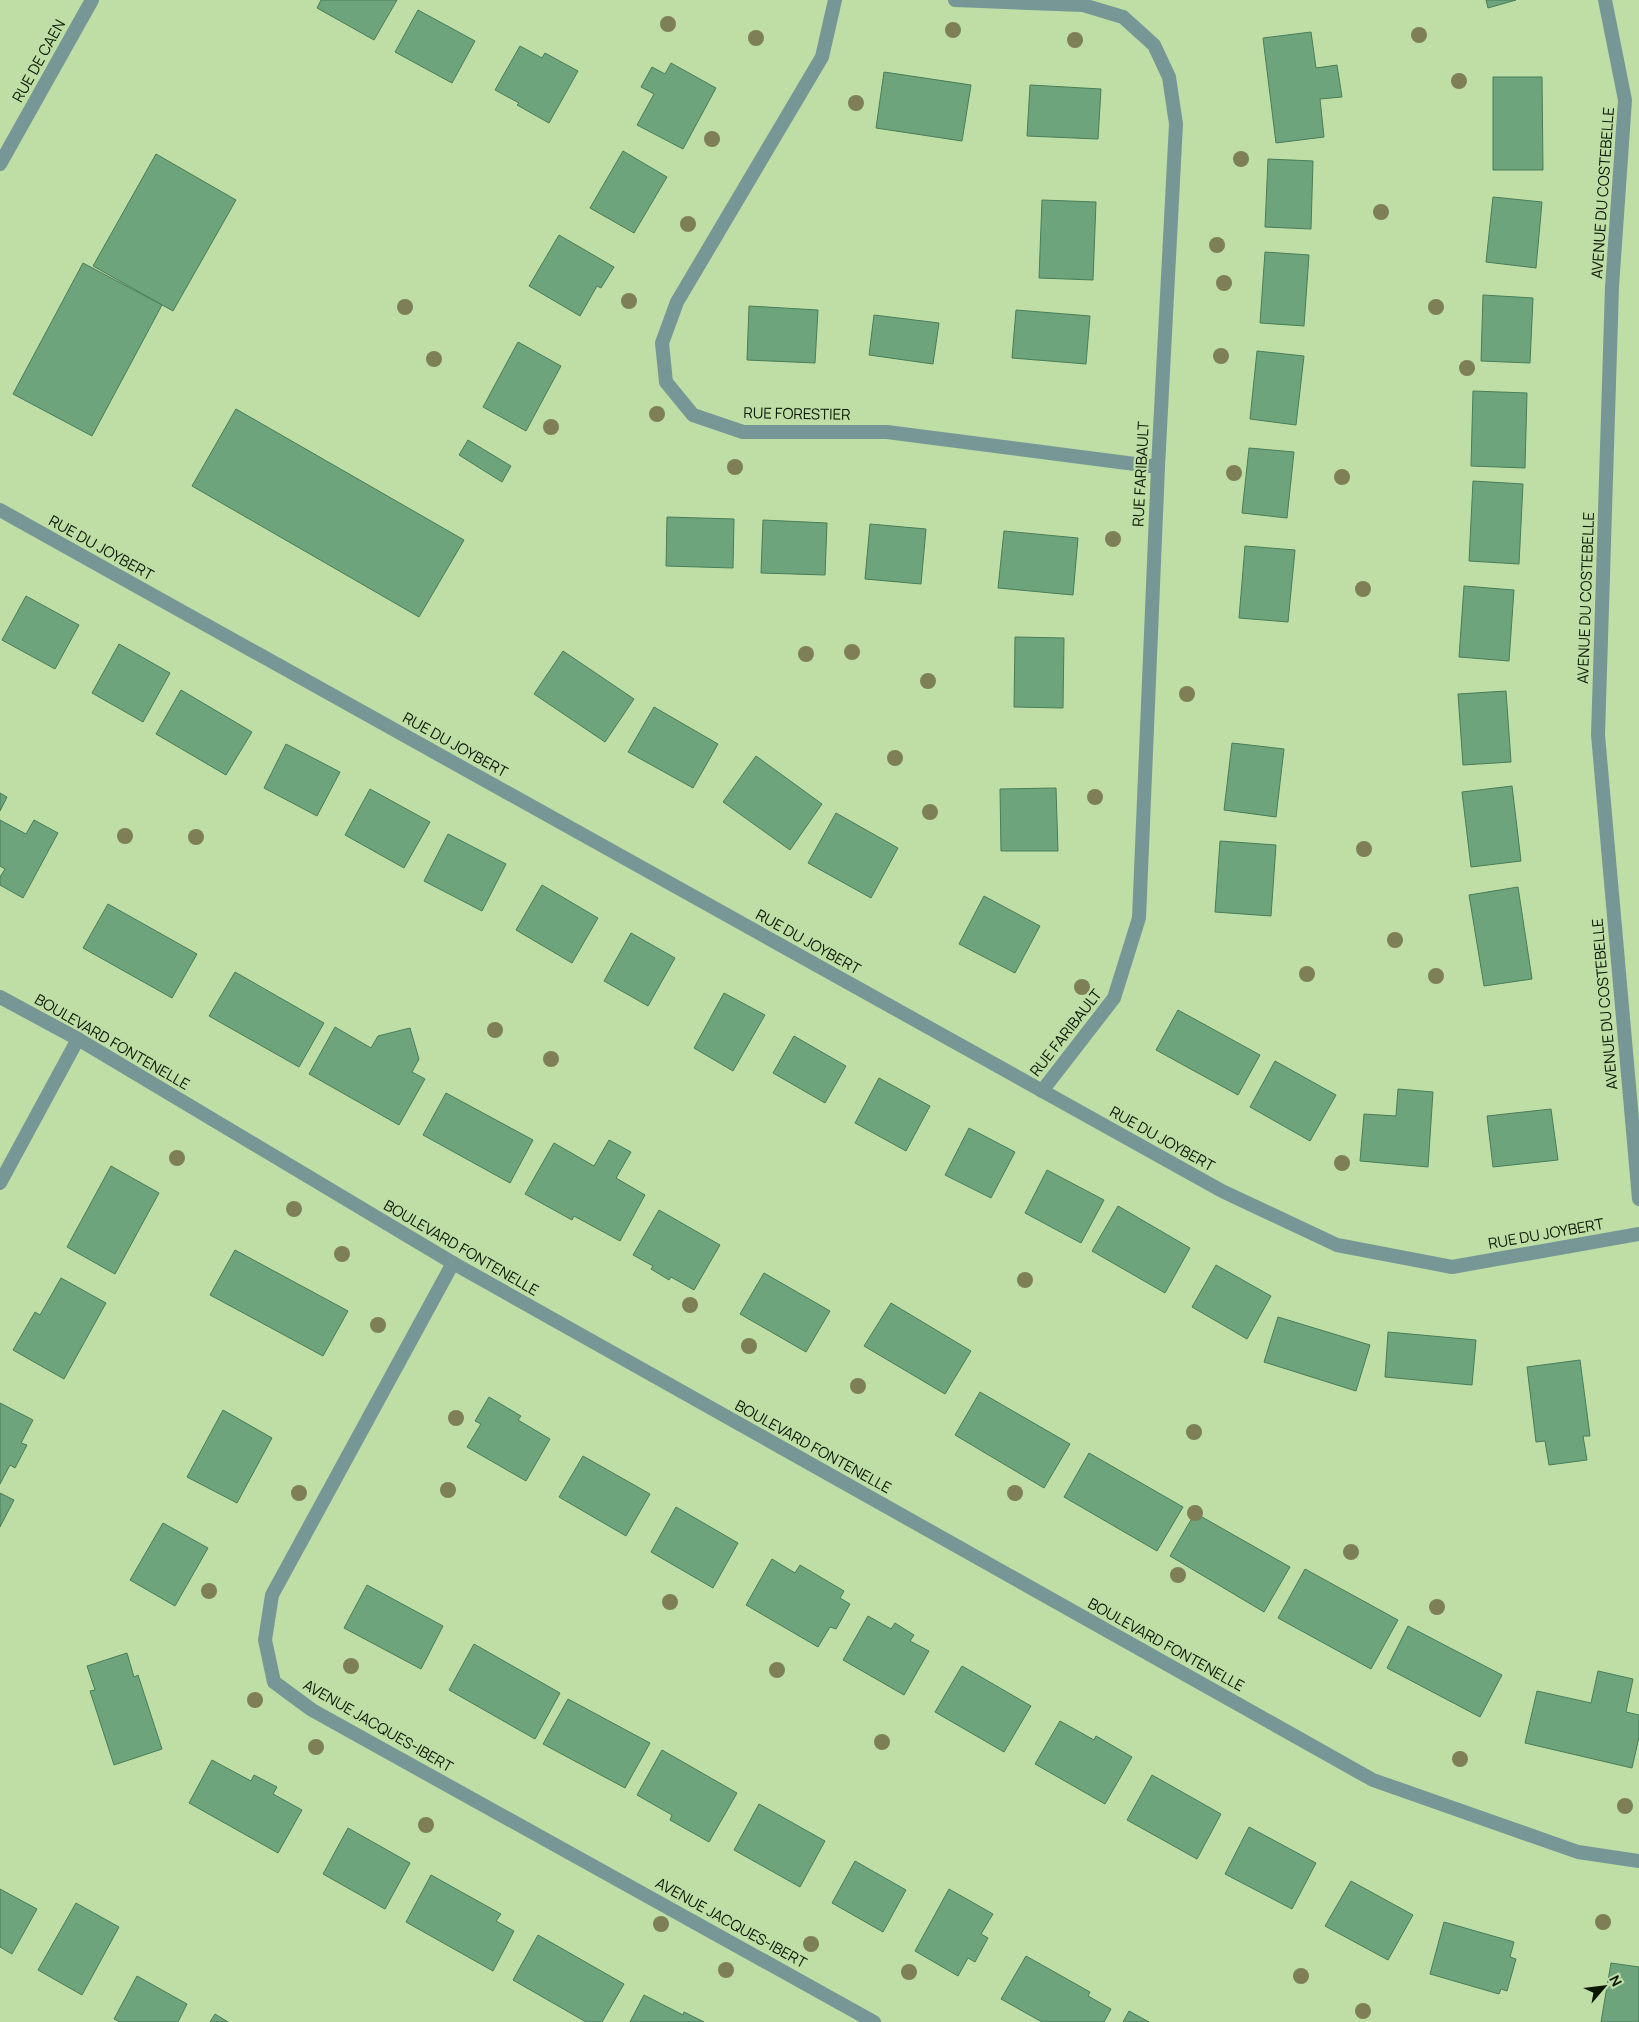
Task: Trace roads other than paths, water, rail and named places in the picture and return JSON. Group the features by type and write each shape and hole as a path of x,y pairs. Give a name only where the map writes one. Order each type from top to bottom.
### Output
{"street":[{"name":"RUE DE CAEN","path":"0,164 92,0"},
{"name":"RUE FORESTIER","path":"835,0 822,57 677,302 662,343 666,382 693,414 743,432 887,432 1158,467"},
{"name":"RUE FARIBAULT","path":"955,0 1083,5 1123,17 1154,45 1168,78 1176,124 1158,467 1139,918 1114,998 1042,1091"},
{"name":"AVENUE DU COSTEBELLE","path":"1605,0 1625,100 1612,287 1598,735 1639,1199"},
{"name":"RUE DU JOYBERT","path":"0,510 1222,1190 1337,1245 1452,1267 1639,1234"},
{"name":"BOULEVARD FONTENELLE","path":"0,997 78,1039 453,1263 1373,1780 1578,1852 1639,1860"},
{"path":"0,1183 78,1039"},
{"name":"AVENUE JACQUES-IBERT","path":"453,1263 272,1595 265,1640 274,1682 312,1710 874,2022"}]}
